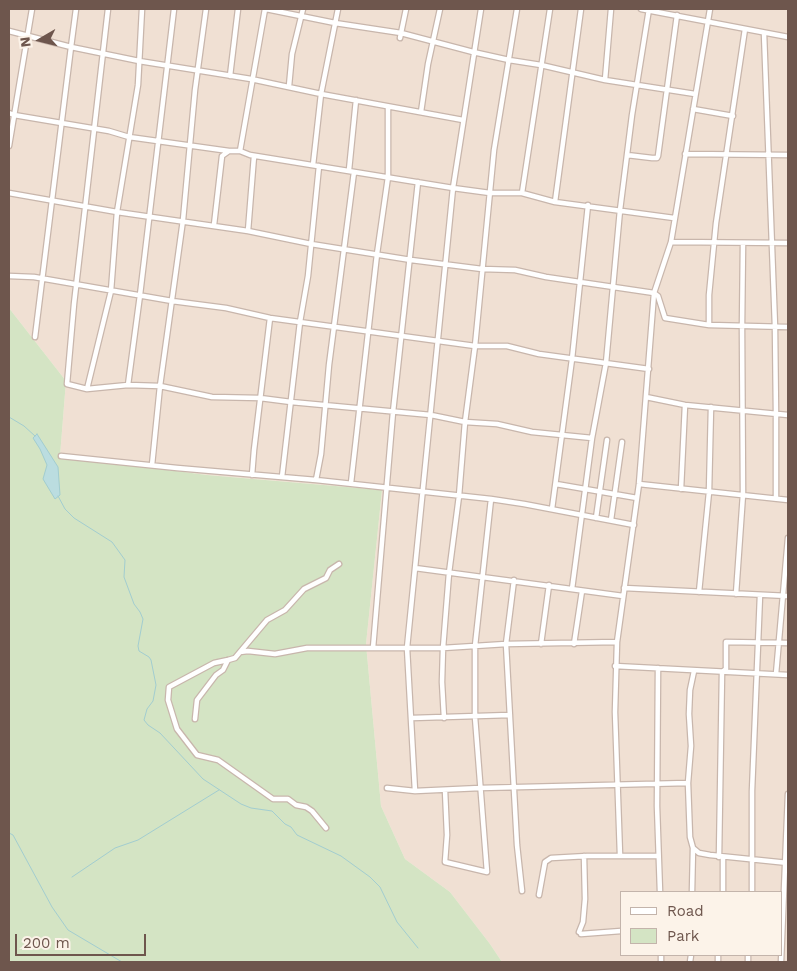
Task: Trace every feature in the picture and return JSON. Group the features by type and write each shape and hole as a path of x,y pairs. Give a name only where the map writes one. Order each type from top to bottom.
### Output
{"street":[{"path":"9,146 32,9"},
{"path":"35,336 76,9"},
{"path":"108,9 76,284 68,384 87,389 128,385 160,386 212,397 260,398 431,415 465,422 497,424 532,432 592,438"},
{"path":"87,389 110,291 116,212 138,85 142,9"},
{"path":"128,385 174,9"},
{"path":"152,465 160,386 183,220 195,90 206,9"},
{"path":"230,76 238,9"},
{"path":"240,151 251,79 266,9 433,41 509,60 541,65 605,80 695,94"},
{"path":"288,86 292,54 303,9"},
{"path":"313,165 321,94 338,9"},
{"path":"401,36 406,9"},
{"path":"421,112 440,9"},
{"path":"415,791 407,648 453,188 481,9"},
{"path":"444,718 442,648 459,496 465,422 475,346 494,150 517,9"},
{"path":"522,193 550,9"},
{"path":"555,202 581,9"},
{"path":"605,80 611,9"},
{"path":"641,9 708,20 788,37"},
{"path":"620,856 615,666 622,596 639,484 654,293 671,242 710,9"},
{"path":"572,589 592,438 606,363 620,210 649,10"},
{"path":"627,155 652,158 658,156 677,15"},
{"path":"709,325 709,295 716,223 745,29"},
{"path":"9,32 139,61 251,79 463,120"},
{"path":"764,32 775,327 776,498"},
{"path":"316,480 321,454 344,248 356,100"},
{"path":"351,484 358,409 388,177 388,107"},
{"path":"693,109 733,116"},
{"path":"9,113 109,131 129,137 240,151 254,156 490,194 522,193 555,202 674,218"},
{"path":"214,225 222,156 229,151"},
{"path":"685,154 788,156"},
{"path":"248,231 254,156"},
{"path":"282,477 300,322 308,276 319,166"},
{"path":"373,648 394,412 418,182"},
{"path":"9,193 116,212 214,225 311,244 411,260 482,269 515,270 612,288 654,293 658,296 665,318 709,325 788,327"},
{"path":"552,509 572,359 588,205"},
{"path":"671,242 788,243"},
{"path":"736,594 744,494 743,243"},
{"path":"9,276 42,278 110,291 226,308 270,318 475,346 507,346 539,354 649,369"},
{"path":"252,475 270,318"},
{"path":"646,397 711,408 788,415"},
{"path":"681,489 684,404"},
{"path":"699,592 709,492 711,408"},
{"path":"596,518 607,440"},
{"path":"611,520 622,442"},
{"path":"61,456 491,499 634,525"},
{"path":"556,484 637,498"},
{"path":"639,484 788,500"},
{"path":"445,790 447,835 445,862 487,872 475,717 475,646 491,499"},
{"path":"776,674 788,538"},
{"path":"326,828 312,811 306,807 296,805 288,800 273,800 218,760 197,756 177,729 168,700 169,687 214,663 234,658 267,620 285,610 304,589 326,578 330,570 339,564"},
{"path":"415,568 622,596"},
{"path":"514,580 506,644 517,845 522,890"},
{"path":"541,644 549,585"},
{"path":"624,588 788,596"},
{"path":"574,644 582,591"},
{"path":"752,891 752,782 760,595"},
{"path":"240,652 275,654 307,648 442,648 506,644 617,642"},
{"path":"723,891 721,857 722,672 726,670 726,642 788,643"},
{"path":"195,719 197,700 216,675 223,670 228,660"},
{"path":"615,666 788,675"},
{"path":"658,668 658,856 660,891"},
{"path":"692,891 693,848 690,837 688,783 691,746 690,690 694,671"},
{"path":"412,718 510,715"},
{"path":"387,788 415,791 688,783"},
{"path":"782,953 787,862 788,795"},
{"path":"693,848 699,853 721,857 787,862"},
{"path":"584,856 585,899 580,933 620,931"},
{"path":"539,895 545,862 551,858 658,856"}],"shaded area":[{"path":"9,9 788,9 788,962 502,962 450,892 405,859 381,806 366,644 382,490 207,475 60,456 66,381 9,308"}],"green space":[{"path":"9,308 66,381 60,456 207,475 382,490 366,644 381,806 405,859 450,892 502,962 9,962"}],"water":[{"path":"37,434 58,467 60,495 55,499 43,479 47,465 33,438"}],"waterway":[{"path":"9,417 24,426 35,436"},
{"path":"58,496 65,509 74,518 112,542 125,560 124,577 134,604 143,619 138,646 139,651 151,660 156,685 153,701 147,709 144,720 160,733 203,779 241,804 251,808 272,811 285,824 291,827 297,835 341,856 370,877 380,887 397,922 418,948"},
{"path":"72,877 115,848 138,840 219,790"},
{"path":"9,833 13,835 52,907 68,930 122,962"}]}
